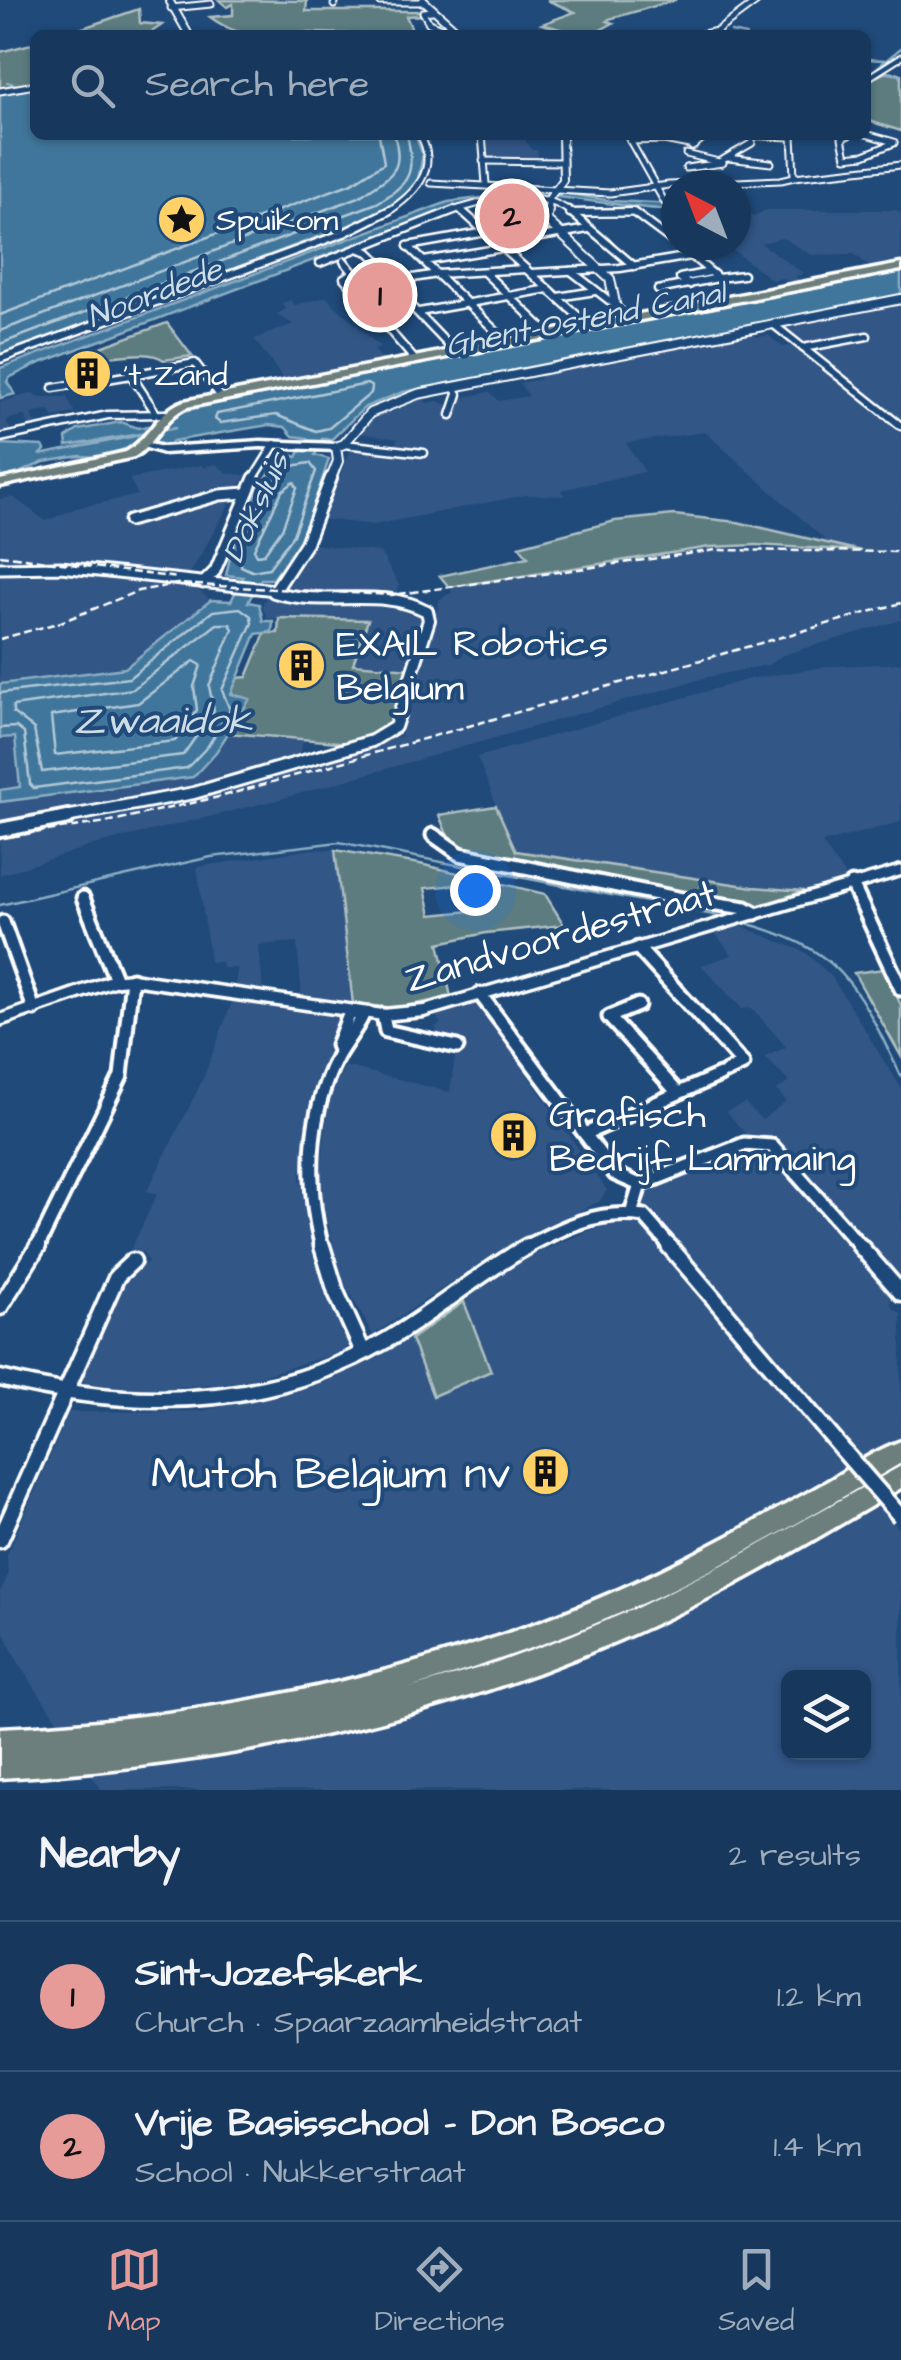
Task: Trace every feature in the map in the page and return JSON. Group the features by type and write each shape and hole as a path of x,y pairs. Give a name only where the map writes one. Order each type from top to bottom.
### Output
{"highway":[{"path":"0,1741 109,1734 189,1723 328,1695 462,1660 633,1596 757,1533 901,1451"},
{"path":"0,1765 93,1759 203,1744 333,1719 466,1684 646,1616 774,1551 901,1476"}],"main road":[{"path":"0,483 114,460 146,444 159,412 178,406 901,268"},
{"path":"146,444 164,450 279,444 340,446"},
{"name":"Zandvoordestraat","path":"0,1020 124,979 383,1015 424,1011 901,870"}],"street":[{"path":"718,30 760,0"},
{"path":"380,1 422,5 454,30"},
{"path":"170,4 211,4"},
{"path":"170,4 186,30"},
{"path":"422,5 429,22 451,30"},
{"path":"871,76 901,57"},
{"path":"0,91 30,86"},
{"path":"871,136 898,144"},
{"path":"0,359 330,237 394,207 416,190 430,160 422,140"},
{"path":"482,140 486,184"},
{"path":"562,140 563,180 545,217 613,286 615,305"},
{"path":"630,140 661,197"},
{"path":"662,140 694,146"},
{"path":"701,140 686,154 686,168 720,166 752,140"},
{"path":"792,140 794,177"},
{"path":"842,140 846,157 898,144"},
{"path":"686,154 771,162"},
{"path":"483,162 562,162"},
{"path":"751,180 901,165"},
{"path":"432,182 486,184 553,194 570,214 634,266"},
{"path":"320,263 460,208 553,194 661,186"},
{"path":"460,208 589,326"},
{"path":"570,214 622,211 640,225 649,224 661,233"},
{"path":"424,261 588,228"},
{"path":"486,232 408,246 507,342"},
{"path":"359,249 369,252 393,275 388,282"},
{"path":"388,282 436,274 598,269 668,260"},
{"path":"696,260 718,278"},
{"path":"344,261 354,273 344,278 415,360"},
{"path":"571,270 630,319"},
{"path":"484,272 550,334"},
{"path":"688,284 680,278 710,272"},
{"path":"653,281 660,290 743,275"},
{"path":"388,282 455,352"},
{"path":"376,314 468,304 548,289"},
{"path":"558,298 595,291"},
{"path":"275,590 306,543 338,461 340,446 382,406 454,386 901,298"},
{"path":"773,324 901,426"},
{"path":"803,348 867,336"},
{"path":"53,388 194,363 221,397"},
{"path":"0,438 159,412 131,375"},
{"path":"451,415 458,394 454,386"},
{"path":"203,583 214,570 246,493 279,444"},
{"path":"340,446 424,453"},
{"path":"128,522 220,495 246,493"},
{"path":"0,568 74,568 275,590 280,596 324,600 404,600 427,610 429,620 402,714 389,732 194,794 0,830"},
{"path":"433,835 460,854 696,902 746,908 752,914"},
{"path":"852,884 901,989"},
{"path":"0,1306 30,1262 120,1076 124,979 83,898"},
{"path":"3,922 6,950 34,1009"},
{"path":"585,1134 744,1064 638,948"},
{"path":"480,994 616,1174 640,1185 744,1144 772,1146 901,1293"},
{"path":"638,1004 609,1017 678,1093"},
{"path":"356,1012 362,1017 340,1052 316,1121 311,1186 322,1257 363,1352"},
{"path":"383,1015 386,1031 457,1048"},
{"path":"632,1211 640,1185"},
{"path":"0,1378 64,1395 128,1403 202,1400 274,1387 324,1370 399,1333 525,1248 604,1213 632,1211 644,1216 666,1241 900,1517"},
{"path":"0,1540 118,1276 133,1261"}],"shaded area":[{"path":"485,140 525,140 532,150 537,150 538,161 485,161"},
{"path":"766,210 901,213 901,264 873,269 854,254 812,255 782,238 761,243 804,274 795,276 805,284 793,286 783,278 772,280 746,260 751,260 751,214"},
{"path":"326,297 380,347 374,350 385,361 285,381 254,339 293,324 276,315 286,309 281,303 291,300 295,305"},
{"path":"901,302 901,620 783,655 768,665 712,676 277,800 94,845 0,875 0,834 103,819 200,798 401,736 440,599 452,592 449,587 710,547 845,550 737,522 825,540 705,432 626,443 645,472 561,490 565,496 526,495 374,525 321,519 354,443 392,447 398,439 359,433 378,413 420,397 428,403 449,405 452,399 490,392 499,401 529,396 519,383 540,379 535,373 750,331 757,337 768,335 783,347 792,345 772,327"},
{"path":"34,393 37,397 67,397 75,413 53,417 49,410 31,414 37,427 31,428 25,416 12,418 6,421 11,432 0,434 0,402"},
{"path":"216,464 228,473 246,475 186,581 211,600 125,668 0,684 0,499 13,497 46,521 76,508 138,495 129,479 200,465 208,469 206,466"},
{"path":"311,544 380,552 399,585 396,592 279,589"},
{"path":"266,597 393,601 423,613 411,669 353,664 368,620 267,618 262,606"},
{"path":"901,663 901,822 822,843 847,878 804,891 753,887 515,851 477,757 749,679 830,666"},
{"path":"227,733 304,739 298,757 193,790 0,827 0,738 15,736 20,787 4,790 4,801 216,752"},
{"path":"312,849 335,850 353,1004 302,997 297,942 259,945 263,991 235,986 237,968 223,968 221,962 210,962 197,867"},
{"path":"736,924 805,952 832,977 901,1088 901,1284 789,1154 774,1143 749,1138 726,1111 745,1103 762,1120 786,1101 776,1090 789,1082 765,1057 786,1047 752,1008 742,1009 701,965 732,955 713,931"},
{"path":"234,997 344,1017 310,1114 300,1177 311,1240 350,1345 335,1354 244,1381 135,1391 89,1387 81,1379 124,1277 148,1262 143,1252 130,1251 157,1194 147,1191 202,1081"},
{"path":"476,1000 607,1190 600,1201 488,1258 373,1335 341,1277 319,1187 329,1097 345,1066 450,1092 456,1050 443,1041 435,1027 441,1024 433,1012"},
{"path":"745,1147 770,1150 887,1285 892,1307 901,1314 901,1439 864,1461 640,1203 648,1186"},
{"path":"613,1221 634,1222 646,1228 848,1470 676,1564 515,1631 396,1667 291,1692 202,1709 61,1726 20,1666 0,1625 0,1592 8,1575 7,1555 69,1412 201,1411 305,1387 380,1357 531,1255"},
{"path":"875,1501 901,1531 901,1790 102,1790 89,1772 271,1743 661,1621 771,1564"}],"green space":[{"path":"219,0 307,1 306,11 421,11 423,15 406,16 409,30 235,30 210,17 233,15 233,4 227,7"},
{"path":"547,0 676,0 609,19 613,23 600,30 563,30 542,24 575,12"},
{"path":"139,9 140,23 162,25 154,30 77,30"},
{"path":"30,44 30,84 0,88 0,52"},
{"path":"886,72 901,74 901,131 871,122 871,79"},
{"path":"167,323 192,356 164,360 146,354 76,356"},
{"path":"674,515 737,522 861,551 756,545 710,547 449,587 440,576 528,557 519,546 615,521"},
{"path":"279,618 368,620 353,664 411,669 390,726 350,743 227,733 249,699 230,694 238,678 247,677 265,633 278,633"},
{"path":"496,806 516,851 753,887 804,891 733,914 457,859 439,815"},
{"path":"335,850 420,864 545,894 564,925 486,933 439,943 451,997 396,1008 353,1004","holes":["467,884 484,888 490,909 431,915 425,888"]},
{"path":"883,969 901,1005 901,1056 854,973"},
{"path":"464,1302 491,1371 433,1396 411,1339"}],"water":[{"name":"Spuikom","path":"30,88 30,140 417,140 423,155 418,179 406,194 385,209 0,355 0,93"},
{"name":"Noordede","path":"546,190 612,201 661,203 661,209 544,196 449,209 35,365 9,378 7,382 15,394 0,398 0,368 448,202"},
{"path":"901,272 901,295 403,392 365,407 332,439 322,439 315,455 329,459 302,540 273,579 261,579 248,602 259,604 263,621 273,621 272,632 256,634 231,694 250,699 216,752 193,777 0,802 0,790 20,787 15,737 0,738 0,684 125,668 211,600 231,601 243,577 226,575 248,510 284,453 297,457 307,438 293,436 285,427 269,425 173,441 168,446 157,445 154,440 99,457 44,462 21,472 22,476 0,480 0,444 43,446 45,450 39,455 176,428 67,446 66,438 78,430 121,422 138,428 171,421 179,412 225,402"}],"waterway":[{"path":"873,71 901,48"},
{"path":"871,59 885,60"},
{"path":"887,73 901,75"},
{"path":"7,82 20,86"},
{"path":"0,905 211,857 339,842 729,918"},
{"path":"741,922 803,945 843,975 872,1018 901,1076"}],"railway":[{"path":"0,639 61,622 138,591 177,584 392,595 716,550 901,552"},
{"path":"0,555 178,578"},
{"path":"0,838 107,822 223,796 901,603"}],"place":[{"name":"Vrije Basisschool - Don Bosco","path":"512,216"},
{"name":"Spuikom","path":"181,219"},
{"name":"Sint-Jozefskerk","path":"380,295"},
{"name":"'t Zand","path":"88,374"},
{"name":"EXAIL Robotics Belgium","path":"301,665"},
{"name":"Grafisch Bedrijf Lammaing","path":"514,1136"},
{"name":"Mutoh Belgium nv","path":"545,1472"}],"water label":[{"name":"Ghent–Ostend Canal","path":"585,318"},
{"name":"Doksluis","path":"255,507"},
{"name":"Zwaaidok","path":"163,719"}]}
